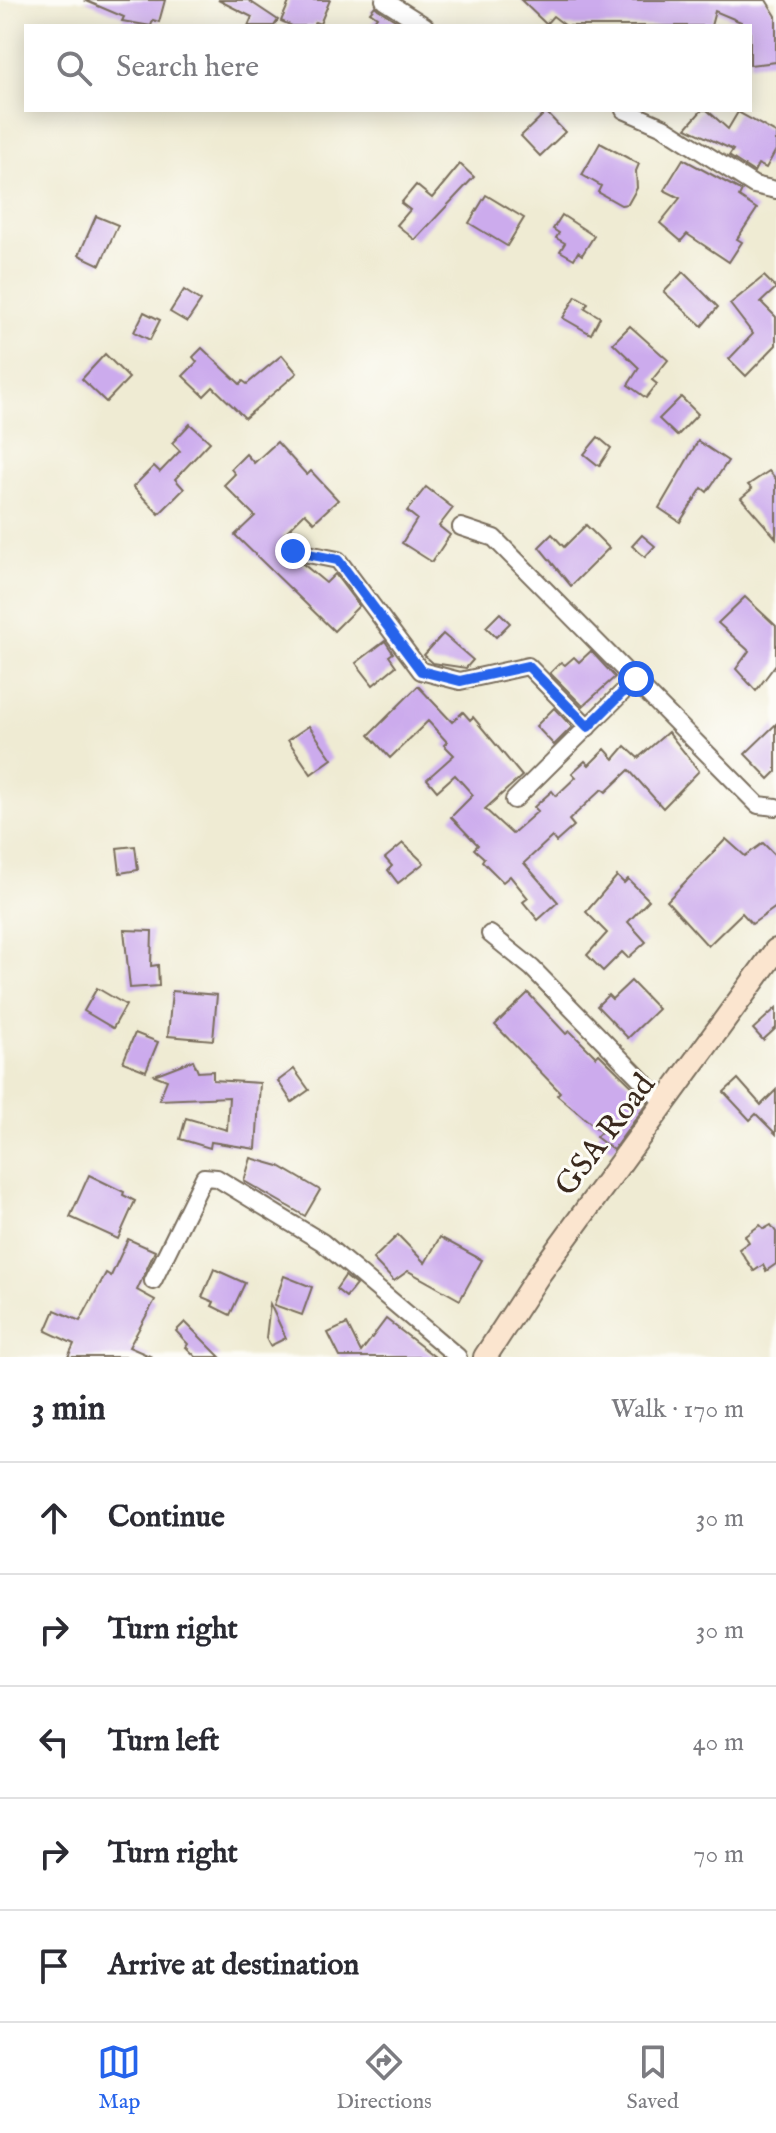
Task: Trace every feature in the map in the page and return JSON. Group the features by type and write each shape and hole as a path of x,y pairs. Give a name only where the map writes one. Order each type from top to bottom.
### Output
{"street":[{"path":"384,0 422,24"},
{"path":"629,112 663,127 754,185 776,190"},
{"path":"461,527 494,538 758,805 776,807"},
{"path":"293,551 338,560 421,671 460,681 528,666 588,727"},
{"path":"514,800 636,679"},
{"path":"490,934 532,968 666,1105"},
{"name":"GSA Road","path":"485,1357 540,1273 666,1105 776,950"},
{"path":"153,1281 204,1177 217,1178 322,1242 458,1357"}],"building":[{"path":"84,0 165,0 159,22 153,20 152,24 139,24 122,21 124,17"},
{"path":"218,0 248,0 278,20 275,24 249,24 252,17"},
{"path":"290,0 330,0 320,24 288,24 281,21"},
{"path":"521,0 766,0 776,16 776,62 752,65 752,24 741,24 715,11 712,24 563,24 553,16 546,24"},
{"path":"375,6 401,24 372,24 377,17 370,12"},
{"path":"546,112 565,132 540,156 521,136"},
{"path":"700,112 709,112 728,129 738,112 776,133 776,150 766,168 758,164 754,172 729,156 733,150 686,128"},
{"path":"600,143 639,164 636,171 637,188 628,204 621,205 598,192 601,186 582,175"},
{"path":"683,159 742,191 739,197 757,209 737,239 742,242 729,262 687,234 681,241 660,223 680,198 664,190"},
{"path":"460,164 474,177 415,240 397,225 410,210 401,203 416,185 432,198"},
{"path":"486,195 524,218 507,246 469,223"},
{"path":"562,215 594,236 582,255 578,252 574,259 560,251 565,243 556,238 559,233 553,229"},
{"path":"96,216 118,225 100,265 79,255"},
{"path":"683,272 718,307 702,326 664,292"},
{"path":"764,276 776,288 761,302 776,317 776,345 746,376 729,359 753,334 730,304"},
{"path":"184,290 201,301 187,322 170,312"},
{"path":"576,296 588,303 585,308 600,317 591,334 563,318"},
{"path":"144,312 160,320 150,340 134,332"},
{"path":"630,326 668,360 652,380 657,384 646,398 628,385 639,368 613,343"},
{"path":"202,348 240,384 243,381 247,384 282,355 297,373 245,418 213,387 204,396 183,376 197,362 193,357"},
{"path":"105,354 129,378 106,402 82,379"},
{"path":"681,397 698,414 677,436 659,419"},
{"path":"190,424 210,442 175,479 184,489 159,514 133,487 154,466 160,472 180,451 172,443"},
{"path":"598,437 611,448 599,466 584,454"},
{"path":"698,441 728,461 707,492 702,488 680,522 659,508"},
{"path":"277,442 307,475 311,471 338,500 314,522 305,513 282,536 287,542 282,550 285,559 303,564 326,583 335,574 359,606 334,631 235,535 255,516 224,485 235,474 231,469 246,454 254,463"},
{"path":"769,471 776,479 776,538 741,498 752,489 748,485"},
{"path":"426,487 453,508 439,526 450,535 432,562 402,543 417,519 407,511"},
{"path":"586,525 609,548 571,586 539,547 552,534 564,547"},
{"path":"642,535 655,546 645,557 632,546"},
{"path":"745,597 776,626 776,664 756,691 736,669 749,651 718,623"},
{"path":"500,613 510,623 496,637 486,627"},
{"path":"443,634 473,660 466,668 433,663 424,655"},
{"path":"385,641 393,653 389,656 396,666 373,685 356,663"},
{"path":"591,651 615,677 583,706 550,673 561,662 565,665 574,657 579,662"},
{"path":"418,686 452,722 463,712 470,720 473,717 522,776 485,809 512,834 538,811 534,807 552,791 556,796 576,777 572,773 585,761 589,765 605,749 614,759 625,746 638,758 668,732 699,771 663,808 629,770 606,792 602,789 569,820 574,826 556,842 552,837 524,863 558,902 538,920 523,902 528,898 510,876 503,882 482,861 484,858 474,849 478,845 451,817 473,795 455,775 437,791 427,779 454,755 428,721 390,758 369,735"},
{"path":"554,708 572,727 554,745 536,726"},
{"path":"776,724 776,772 769,779 745,754"},
{"path":"309,726 332,759 311,774 288,740"},
{"path":"726,839 745,856 763,843 776,856 776,907 752,924 742,913 708,946 667,901"},
{"path":"403,843 424,863 398,883 388,870 392,866 385,858"},
{"path":"135,846 138,870 120,873 117,848"},
{"path":"617,876 624,883 628,879 649,900 628,922 646,942 628,958 622,952 603,971 587,955 607,933 586,912"},
{"path":"124,930 152,931 151,966 158,965 159,986 130,988"},
{"path":"631,981 658,1009 628,1038 597,1006 608,995 612,999"},
{"path":"97,988 126,1005 113,1028 84,1011"},
{"path":"172,991 217,995 213,1040 168,1036"},
{"path":"528,993 566,1034 570,1031 596,1057 599,1054 648,1102 613,1150 596,1137 601,1132 557,1095 560,1092 495,1025"},
{"path":"776,1008 776,1028 763,1040 753,1029"},
{"path":"135,1033 158,1042 146,1071 123,1062"},
{"path":"193,1060 198,1072 213,1071 213,1080 260,1083 256,1149 211,1142 210,1148 180,1139 186,1118 227,1130 229,1097 159,1100 167,1080 154,1075"},
{"path":"294,1069 309,1090 292,1102 278,1081"},
{"path":"738,1079 761,1105 776,1090 776,1134 756,1114 750,1120 724,1092"},
{"path":"251,1158 279,1166 320,1190 305,1216 244,1181"},
{"path":"89,1175 124,1192 123,1195 135,1201 118,1239 70,1217"},
{"path":"760,1225 764,1229 771,1225 776,1232 776,1264 766,1271 763,1265 754,1271 739,1249 749,1242 745,1236"},
{"path":"398,1235 425,1263 440,1237 482,1260 460,1300 408,1271 394,1281 373,1259"},
{"path":"128,1239 155,1251 137,1290 155,1300 129,1347 152,1357 68,1357 74,1344 46,1331 55,1310 80,1321 106,1273 111,1276"},
{"path":"214,1269 245,1283 230,1315 202,1297"},
{"path":"284,1276 312,1287 302,1315 274,1305"},
{"path":"345,1276 356,1285 346,1297 336,1289"},
{"path":"270,1304 286,1338 270,1346 266,1338"},
{"path":"386,1319 435,1357 340,1357 328,1333 347,1324 361,1352"},
{"path":"185,1322 220,1357 196,1357 186,1347 188,1344 176,1331"}],"route":[{"path":"293,551 338,560 421,671 460,681 528,666 588,727 636,679"}]}
